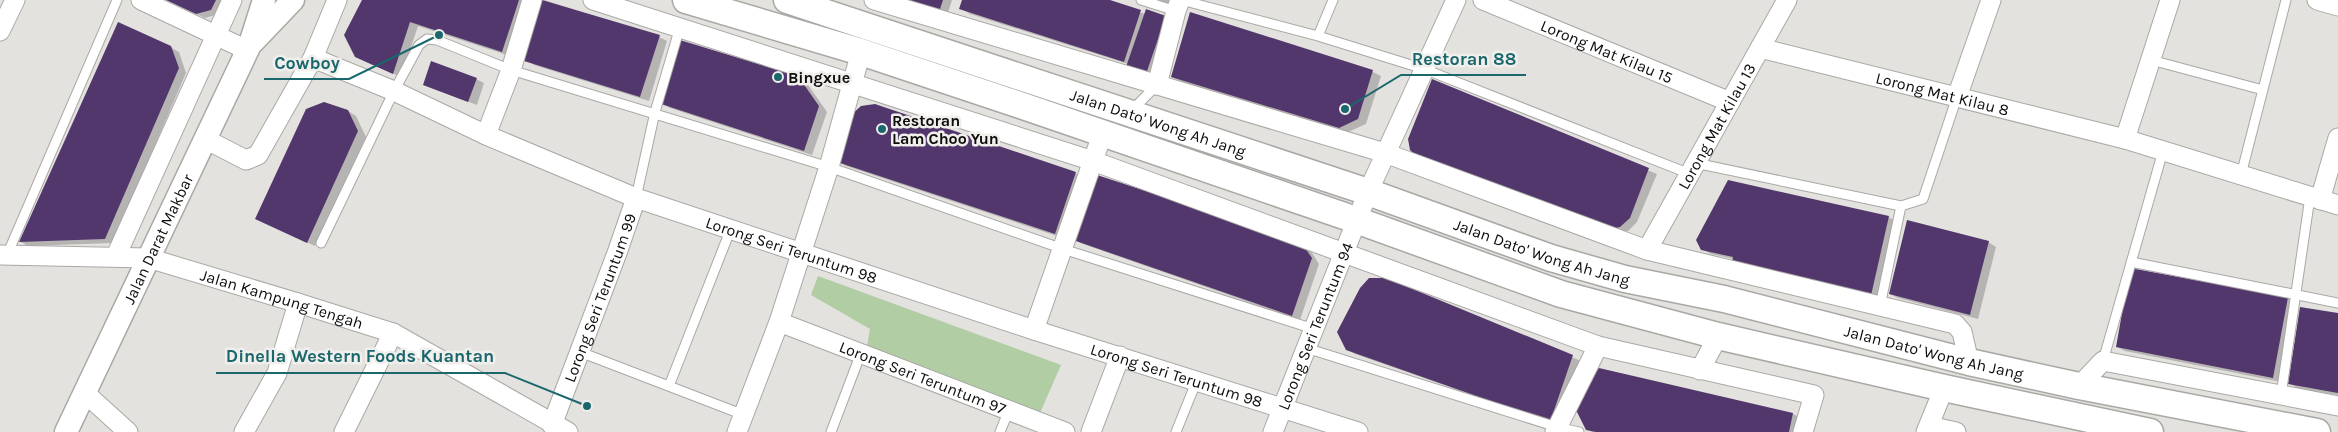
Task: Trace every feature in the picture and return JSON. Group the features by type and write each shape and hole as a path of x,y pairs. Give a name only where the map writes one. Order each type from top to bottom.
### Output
{"main road":[{"name":"Jalan Dato' Wong Ah Jang","path":"686,0 861,52 1103,132 1561,294 1718,336 1944,388 2150,432"},
{"name":"Jalan Dato' Wong Ah Jang","path":"787,0 1368,192 1551,258 1625,279 1724,299 1969,362 2079,386 2317,432"}],"street":[{"path":"0,31 15,0"},
{"path":"141,0 215,35 248,48"},
{"path":"116,256 232,0"},
{"name":"Jalan Darat Makbar","path":"66,432 248,48 264,0"},
{"name":"Jalan Darat Makbar","path":"248,48 293,0"},
{"path":"205,139 246,160 258,155 313,58 337,0"},
{"path":"486,135 511,70 532,0"},
{"path":"593,0 680,26 852,84 1093,161 1598,346 1814,395 1803,432"},
{"path":"680,26 686,0"},
{"path":"874,0 1385,154 1647,250 1955,324 1962,332 1969,362"},
{"name":"Lorong Seri Teruntum 94","path":"1273,432 1356,220 1456,0"},
{"name":"Lorong Mat Kilau 15","path":"1483,0 1730,102"},
{"name":"Lorong Mat Kilau 13","path":"1647,250 1787,0"},
{"path":"1957,97 1991,0"},
{"path":"2124,139 2170,0"},
{"path":"1157,85 1179,4"},
{"name":"Lorong Mat Kilau 8","path":"1760,48 2124,139 2323,201"},
{"path":"741,423 779,322 801,254 829,167 861,52"},
{"name":"Lorong Seri Teruntum 98","path":"313,58 394,91 486,135 636,198 730,231 1034,330 1358,432"},
{"path":"1034,330 1103,132"},
{"path":"2323,201 2338,138"},
{"name":"Lorong Seri Teruntum 99","path":"560,428 580,352 618,253 636,198"},
{"name":"Jalan Kampung Tengah","path":"4,255 148,258 298,303 393,333 560,428"},
{"path":"244,432 277,373 298,303"},
{"name":"Lorong Seri Teruntum 97","path":"779,322 1065,432"},
{"path":"344,432 393,333"},
{"path":"1700,370 1718,336"},
{"path":"1556,429 1598,346"},
{"path":"1091,432 1120,356"},
{"path":"2079,386 2103,361 2338,406"},
{"path":"1944,388 1928,429 1956,432"},
{"path":"85,393 128,432"},
{"path":"2273,423 2281,395"}],"lane":[{"path":"4,255 117,0"},
{"path":"1141,0 1179,4 1318,36 1424,69 1692,168 1901,206 1923,200 1957,97"},
{"path":"1318,36 1334,0"},
{"path":"2240,175 2286,0"},
{"path":"636,198 655,112 680,26"},
{"path":"321,243 394,91 419,45 427,39 437,40 511,70 655,112 829,167 1063,249 1314,329"},
{"path":"2151,60 2263,90"},
{"path":"1129,113 1157,85"},
{"path":"2103,361 2162,151"},
{"path":"2281,395 2296,294 2323,201"},
{"path":"1880,306 1901,206"},
{"path":"669,386 730,231"},
{"path":"2131,262 2338,303"},
{"path":"1306,348 1556,429 1579,432"},
{"path":"580,352 669,386 741,423"},
{"path":"834,431 861,353"},
{"path":"1176,432 1197,380"},
{"path":"1000,432 1009,410"}],"green space":[{"path":"818,276 1061,365 1040,413 867,346 870,329 811,295"}],"building":[{"path":"166,0 216,0 211,10 196,14"},
{"path":"362,0 519,0 502,52 410,22 393,74 355,57 344,35"},
{"path":"542,0 660,35 640,97 524,61"},
{"path":"899,0 943,0 939,12"},
{"path":"962,0 1110,0 1141,10 1124,62 959,9"},
{"path":"1146,9 1166,16 1146,74 1126,67"},
{"path":"1190,12 1373,70 1358,119 1339,128 1171,77"},
{"path":"118,22 171,46 179,68 105,239 19,242"},
{"path":"680,40 798,76 819,106 804,151 661,104"},
{"path":"431,61 477,78 468,102 423,85"},
{"path":"1432,79 1649,168 1630,218 1620,227 1606,230 1417,157 1410,150 1408,139"},
{"path":"324,102 348,110 358,131 307,243 255,219 306,109"},
{"path":"875,104 1076,172 1055,234 837,162 851,115 861,106"},
{"path":"1094,174 1301,242 1312,258 1292,316 1073,240"},
{"path":"1728,180 1889,216 1870,300 1732,262 1733,257 1701,250 1696,240"},
{"path":"1907,220 1989,241 1970,315 1889,294"},
{"path":"2130,268 2288,297 2273,378 2116,347"},
{"path":"1369,278 1386,278 1573,355 1550,422 1346,350 1337,332 1360,288"},
{"path":"2300,307 2338,313 2338,393 2288,384"},
{"path":"1599,368 1793,413 1789,432 1596,432 1586,430 1573,404"}],"place":[{"name":"Cowboy","path":"439,35"},
{"name":"Bingxue","path":"778,77"},
{"name":"Restoran 88","path":"1345,109"},
{"name":"Restoran Lam Choo Yun","path":"882,129"},
{"name":"Dinella Western Foods Kuantan","path":"587,406"}]}
